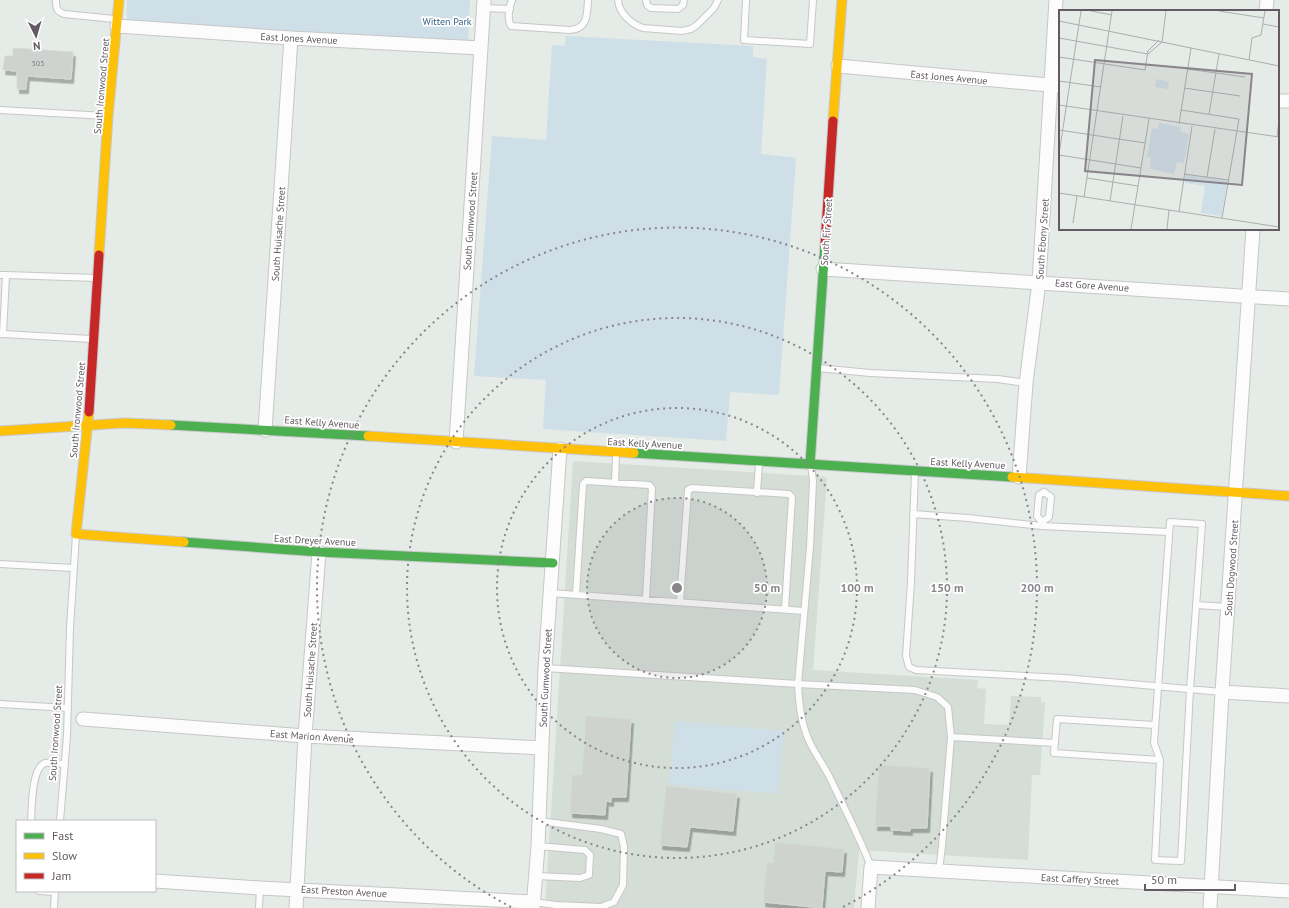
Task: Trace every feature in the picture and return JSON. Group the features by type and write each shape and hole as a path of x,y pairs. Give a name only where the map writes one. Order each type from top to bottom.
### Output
{"street":[{"name":"South Ironwood Street","path":"76,534 88,424 108,116 119,0"},
{"name":"South Fir Street","path":"810,464 842,0"},
{"name":"South Ebony Street","path":"1019,477 1026,383 1039,282 1056,86 1056,0"},
{"path":"1266,10 1267,0"},
{"name":"South Gumwood Street","path":"456,442 484,4"},
{"name":"East Jones Avenue","path":"118,23 290,38 481,48"},
{"name":"South Huisache Street","path":"266,430 290,38"},
{"name":"East Jones Avenue","path":"838,66 1056,86"},
{"name":"South Dogwood Street","path":"1210,908 1222,692 1253,230"},
{"name":"East Gore Avenue","path":"823,269 1289,298"},
{"name":"East Kelly Avenue","path":"0,431 88,424 124,423 266,430 759,460 1289,496"},
{"name":"South Gumwood Street","path":"533,905 538,846 545,668 560,449"},
{"name":"East Dreyer Avenue","path":"76,534 319,552 553,562"},
{"name":"South Huisache Street","path":"296,908 305,736 319,552"},
{"path":"1222,692 1289,696"},
{"name":"East Marion Avenue","path":"83,719 305,736 542,748"},
{"path":"868,908 871,866"},
{"name":"East Caffery Street","path":"871,866 1289,891"},
{"name":"East Preston Avenue","path":"156,880 533,905"}],"lane":[{"path":"56,0 56,8 58,12 118,23"},
{"path":"512,0 509,21 512,26 576,30 584,23 588,0"},
{"path":"618,0 618,5 624,14 638,26 643,28 682,31 691,29 697,25 714,8 718,0"},
{"path":"646,0 647,5 651,8 678,9 683,5 684,0"},
{"path":"746,0 744,40 810,44 813,0"},
{"path":"484,4 510,10"},
{"path":"0,110 108,116"},
{"path":"94,339 2,334 3,275 98,278"},
{"path":"817,368 870,373 998,379 1026,383"},
{"path":"615,483 616,452"},
{"path":"756,492 759,460"},
{"path":"810,464 813,481 798,684 798,703 802,723 811,744 828,774 871,866"},
{"path":"915,471 911,582 906,656 909,667 916,670 1064,678 1222,692"},
{"path":"1042,524 1037,516 1039,495 1044,492 1046,479"},
{"path":"576,594 584,484 586,481 648,485 652,488 646,599"},
{"path":"680,602 688,490 692,488 789,494 792,497 785,609"},
{"path":"1042,524 1049,517 1051,497 1044,492"},
{"path":"913,514 1169,532"},
{"path":"1170,522 1202,524 1196,605 1181,861 1155,860 1160,760 1154,743 1170,522"},
{"name":"South Ironwood Street","path":"60,820 68,736 73,568 76,534"},
{"path":"0,564 73,568"},
{"path":"550,593 804,611"},
{"path":"1196,605 1228,607"},
{"path":"545,668 915,690 937,697 948,707 951,737 939,871"},
{"path":"0,704 68,708"},
{"path":"1155,725 1057,719 1054,753 1160,760"},
{"path":"951,737 1055,743"},
{"path":"31,820 33,788 39,768 45,764 65,764"},
{"path":"533,905 601,907 614,902 623,885 624,847 621,834 601,829 539,821"},
{"path":"536,876 580,878 589,875 590,854 585,850 538,846"},
{"path":"259,908 260,888"},
{"path":"54,908 55,892"}],"shaded area":[{"path":"573,461 827,477 813,670 978,680 977,688 986,689 984,724 1009,725 1011,696 1041,697 1041,702 1045,702 1040,775 1032,775 1028,860 859,850 854,908 545,908"}],"green space":[{"name":"Witten Park","path":"127,0 470,0 468,43 131,23 127,20"},
{"path":"566,36 753,46 753,57 767,59 761,154 796,158 779,395 730,392 726,441 543,429 546,380 474,376 492,136 546,140 552,45 565,46"},
{"path":"675,721 784,731 778,794 669,784"}],"building":[{"path":"13,48 73,52 71,79 27,76 26,89 17,89 17,71 3,70 5,56 13,56"},
{"path":"586,716 631,719 626,797 611,797 611,802 606,801 605,815 570,813 572,775 582,775"},
{"path":"879,765 930,768 927,828 910,828 910,831 891,830 891,826 875,826"},
{"path":"666,786 737,794 733,831 690,827 687,847 660,845"},
{"path":"775,842 844,849 842,872 825,871 822,908 763,902 767,862 773,863"}],"traffic: fast":[{"path":"810,464 825,245"},
{"path":"171,425 368,436"},
{"path":"634,453 1012,477"},
{"path":"184,542 319,552 553,563"}],"traffic: slow":[{"path":"99,255 108,116 119,0"},
{"path":"833,121 842,0"},
{"path":"89,412 76,534 184,542"},
{"path":"0,431 124,423 171,425"},
{"path":"368,436 634,453"},
{"path":"1012,477 1289,496"}],"traffic: jam":[{"path":"825,245 833,121"},
{"path":"89,412 99,255"}]}
